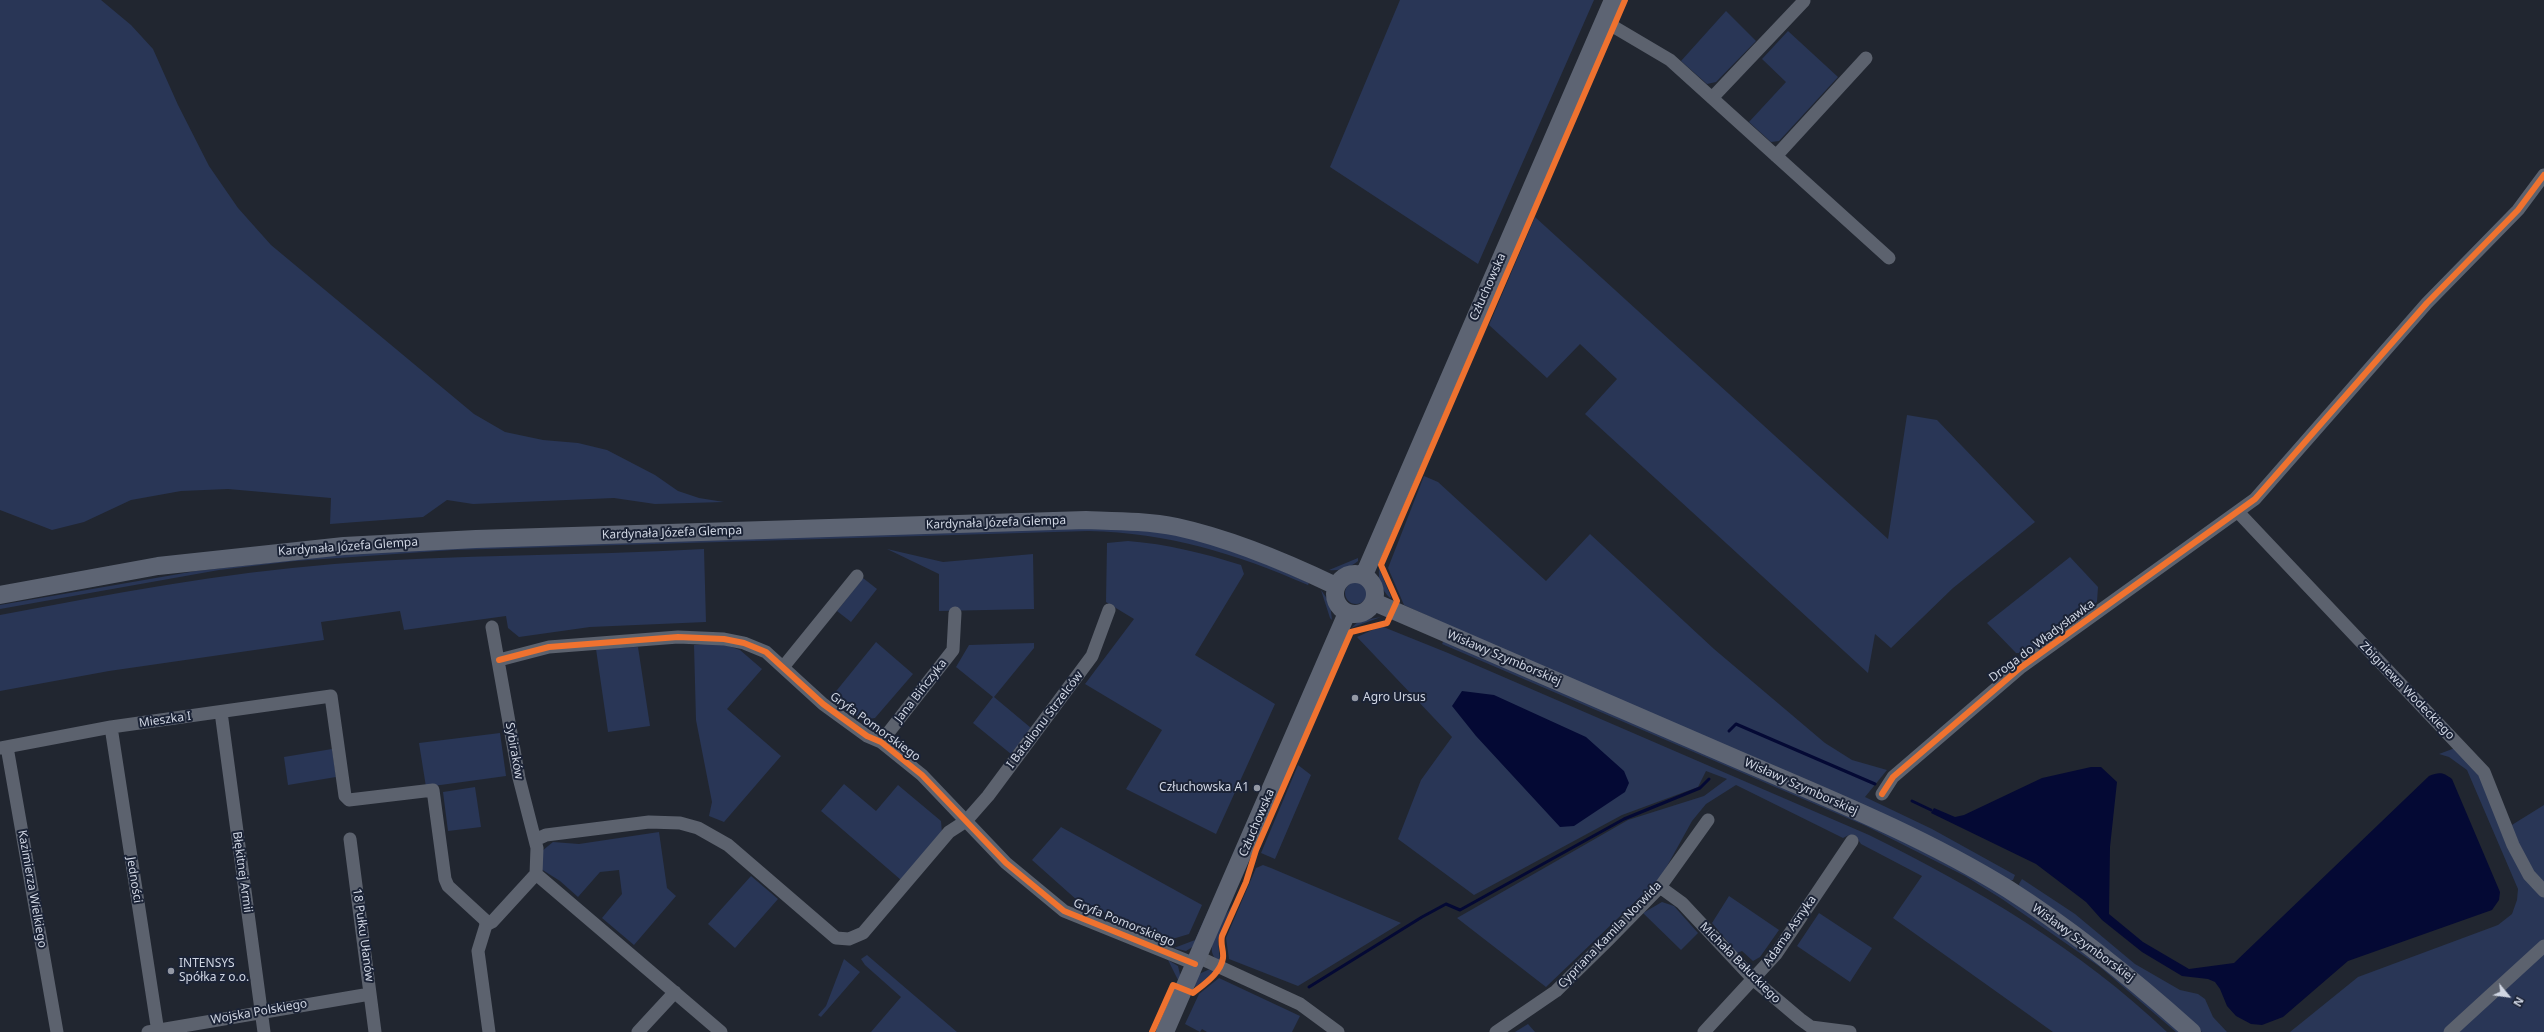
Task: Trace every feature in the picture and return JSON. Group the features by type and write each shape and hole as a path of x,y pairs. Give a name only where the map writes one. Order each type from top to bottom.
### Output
{"main road":[{"name":"Człuchowska","path":"1364,575 1613,0"},
{"name":"Kardynała Józefa Glempa","path":"0,596 158,566 344,546 476,538 1086,520 1129,521 1176,527 1204,534 1257,552 1336,586"},
{"path":"1349,574 1364,575 1370,580 1375,589 1374,602 1365,612 1359,614 1347,613 1336,601 1336,586 1349,574"},
{"name":"Wisławy Szymborskiej","path":"1374,602 1800,786 1934,848 2008,890 2067,930 2128,974 2192,1032"},
{"name":"Człuchowska","path":"1165,1032 1347,613"}],"street":[{"path":"1712,98 1804,1"},
{"path":"1604,21 1670,60 1889,258"},
{"path":"1776,156 1866,58"},
{"name":"Droga do Władysławka","path":"1882,794 1893,777 2020,668 2255,499 2427,303 2518,210 2544,175"},
{"name":"Zbigniewa Wodeckiego","path":"2232,516 2484,772 2513,845 2529,875 2544,891"},
{"path":"784,666 856,576"},
{"name":"I Batalionu Strzelców","path":"535,840 546,835 649,822 680,823 698,828 728,845 836,938 849,939 863,933 949,832 966,821 1035,735 1092,656 1109,610"},
{"name":"Jana Bińczyka","path":"881,742 952,650 955,613"},
{"name":"Sybiraków","path":"492,626 519,778 535,840 536,874"},
{"name":"Gryfa Pomorskiego","path":"498,660 549,647 678,637 724,639 744,643 766,652 784,666 823,704 867,736 881,742 922,775 1006,863 1064,911 1197,961 1300,1004 1338,1032"},
{"name":"Mieszka I","path":"4,747 111,727 331,696 344,796 352,801 433,790 445,879 448,886 482,917 486,925"},
{"name":"Błękitnej Armii","path":"221,712 264,1032"},
{"name":"Jedności","path":"111,727 154,1031"},
{"name":"Kazimierza Wielkiego","path":"4,747 57,1032"},
{"name":"Cypriana Kamila Norwida","path":"1496,1032 1556,991 1660,886 1708,820"},
{"name":"18 Pułku Ułanów","path":"350,839 375,1032"},
{"name":"Adama Asnyka","path":"1704,1032 1754,980 1776,954 1852,842"},
{"path":"489,1032 478,951 486,925 492,922 536,874 721,1032"},
{"name":"Michała Bałuckiego","path":"1660,886 1682,903 1754,980 1811,1028 1850,1032"},
{"path":"2450,1032 2544,946"},
{"path":"638,1032 675,992"},
{"name":"Wojska Polskiego","path":"154,1031 370,994"}],"shaded area":[{"path":"0,0 101,0 131,25 153,49 178,105 209,166 238,208 271,245 474,414 505,432 543,440 578,443 607,450 655,475 678,491 699,498 724,502 655,504 614,498 473,504 447,500 423,517 330,524 331,498 228,489 181,491 131,500 84,522 52,530 0,510"},
{"path":"1400,0 1594,0 1478,264 1330,167"},
{"path":"1726,11 1756,41 1716,82 1707,84 1681,61"},
{"path":"1788,31 1838,77 1779,141 1771,142 1749,122 1786,82 1762,59"},
{"path":"1535,217 1888,539 1907,415 1937,420 2035,522 1953,588 1891,648 1875,634 1868,673 1585,414 1617,379 1580,344 1547,378 1489,325"},
{"path":"1424,476 1438,482 1546,581 1590,534 1714,649 1825,743 1852,760 1887,770 1865,797 1932,829 2015,875 2013,880 2007,881 1404,605 1388,568"},
{"path":"1090,527 1151,530 1192,538 1232,550 1309,583 1308,585 1254,563 1201,547 1146,536 1088,531 453,550 295,561 219,570 0,609 0,605 196,571 393,549"},
{"path":"1128,541 1171,547 1213,557 1241,565 1244,574 1195,655 1275,704 1216,834 1126,789 1162,730 1085,684 1134,619 1106,602 1107,543"},
{"path":"704,549 706,622 590,627 519,637 508,628 506,616 404,630 400,611 321,622 324,640 109,671 0,691 0,615 166,585 250,573 334,564 426,558"},
{"path":"887,549 943,562 1033,554 1034,609 939,611 939,574"},
{"path":"2070,557 2098,587 2097,602 2035,653 2016,653 1987,623"},
{"path":"1358,558 1358,561 1351,566 1337,570 1329,570"},
{"path":"1379,568 1391,597 1390,598 1384,591 1381,584"},
{"path":"863,578 877,589 851,622 837,611"},
{"path":"1356,582 1364,585 1367,593 1364,601 1356,604 1348,601 1345,593 1348,585"},
{"path":"1321,590 1330,603 1332,620 1330,618"},
{"path":"1381,617 1351,628 1359,621"},
{"path":"1381,626 1448,653 1869,835 1909,855 2026,922 2063,947 2134,1002 2167,1032 2053,1032 1893,918 1922,876 1861,844 1855,835 1849,835 1843,838 1736,785 1706,804 1692,821 1661,877 1546,987 1457,918 1628,820 1704,796 1727,779 1706,771 1698,787 1622,815 1474,895 1398,839 1421,780 1452,737 1357,637"},
{"path":"1444,640 1868,823 1989,886 2080,947 2181,1032 2176,1032 2100,967 2002,899 1965,876 1866,826 1442,644"},
{"path":"876,642 913,674 875,718 861,720 833,695"},
{"path":"720,643 740,650 762,669 727,709 781,756 724,822 709,816 712,802 696,720 694,645"},
{"path":"1034,643 1034,648 994,697 1031,728 1011,754 973,723 993,697 956,667 969,645"},
{"path":"638,647 650,726 608,732 596,649"},
{"path":"1462,691 1494,695 1586,737 1624,771 1629,783 1625,792 1574,826 1560,827 1476,736 1452,706"},
{"path":"500,733 506,776 426,787 419,743"},
{"path":"2463,745 2507,828 2544,805 2544,1032 2290,1032 2358,977 2498,925 2512,914 2517,900 2518,889 2467,770 2449,757 2439,754"},
{"path":"332,749 336,777 288,785 284,757"},
{"path":"1298,765 1311,775 1275,859 1261,853"},
{"path":"2091,767 2101,767 2117,782 2110,847 2109,914 2143,942 2189,969 2234,963 2429,776 2436,774 2441,773 2452,779 2500,892 2499,900 2492,910 2348,961 2283,1017 2262,1025 2251,1024 2236,1016 2227,1006 2220,989 2215,982 2208,979 2182,976 2142,952 2102,920 2086,902 2036,864 1931,813 1934,808 1955,817 1964,815 2042,778"},
{"path":"844,784 876,811 898,785 941,821 942,833 901,880 821,811"},
{"path":"475,787 481,827 448,831 443,792"},
{"path":"1061,827 1202,905 1189,934 1169,940 1078,901 1032,860"},
{"path":"659,832 667,888 676,896 634,945 602,918 622,894 619,870 600,872 578,897 560,881 541,869 542,851 553,842 579,844"},
{"path":"1263,865 1401,923 1298,986 1229,959 1226,938 1256,868"},
{"path":"751,876 778,899 735,948 708,924"},
{"path":"2022,879 2075,914 2135,964 2180,990 2198,994 2205,999 2213,1017 2227,1032 2202,1032 2190,1020 2020,889 2019,884"},
{"path":"1729,896 1779,930 1760,957 1753,961 1742,951 1737,953 1712,923"},
{"path":"1235,901 1218,940 1220,962 1214,956 1212,949 1213,941 1216,932"},
{"path":"1212,902 1194,946 1186,951 1174,948 1195,940"},
{"path":"1662,902 1674,906 1698,933 1681,950 1643,913"},
{"path":"1819,913 1872,948 1850,982 1797,946"},
{"path":"867,955 957,1032 871,1032 901,997 865,965 861,959"},
{"path":"844,959 860,972 821,1017 818,1015 826,1006"},
{"path":"1168,960 1178,966 1181,979 1178,980"},
{"path":"1210,969 1216,971 1214,974 1195,987 1192,986 1199,974"},
{"path":"1219,978 1300,1016 1292,1032 1207,1032 1202,1029 1200,1032 1185,1024 1199,994"},
{"path":"1528,1024 1535,1032 1515,1032"}],"waterway":[{"path":"1729,731 1736,724 1875,784"},
{"path":"1309,987 1422,917 1446,904 1460,910 1624,819 1700,788 1709,779"},
{"path":"1912,801 1931,810"}],"cycle path":[{"path":"1152,1032 1173,985 1193,993 1216,973 1222,963 1222,936 1246,882 1256,850 1351,632 1387,623 1397,601 1381,565 1625,0"},
{"path":"1882,794 1893,777 2020,668 2255,499 2427,303 2518,210 2544,175"},
{"path":"499,660 549,647 678,637 724,639 744,643 766,652 823,704 867,736 881,742 922,775 1006,863 1064,911 1195,964"}],"place":[{"name":"Agro Ursus","path":"1355,698"},
{"name":"Człuchowska A1","path":"1257,788"},
{"name":"INTENSYS Spółka z o.o.","path":"171,971"}]}
